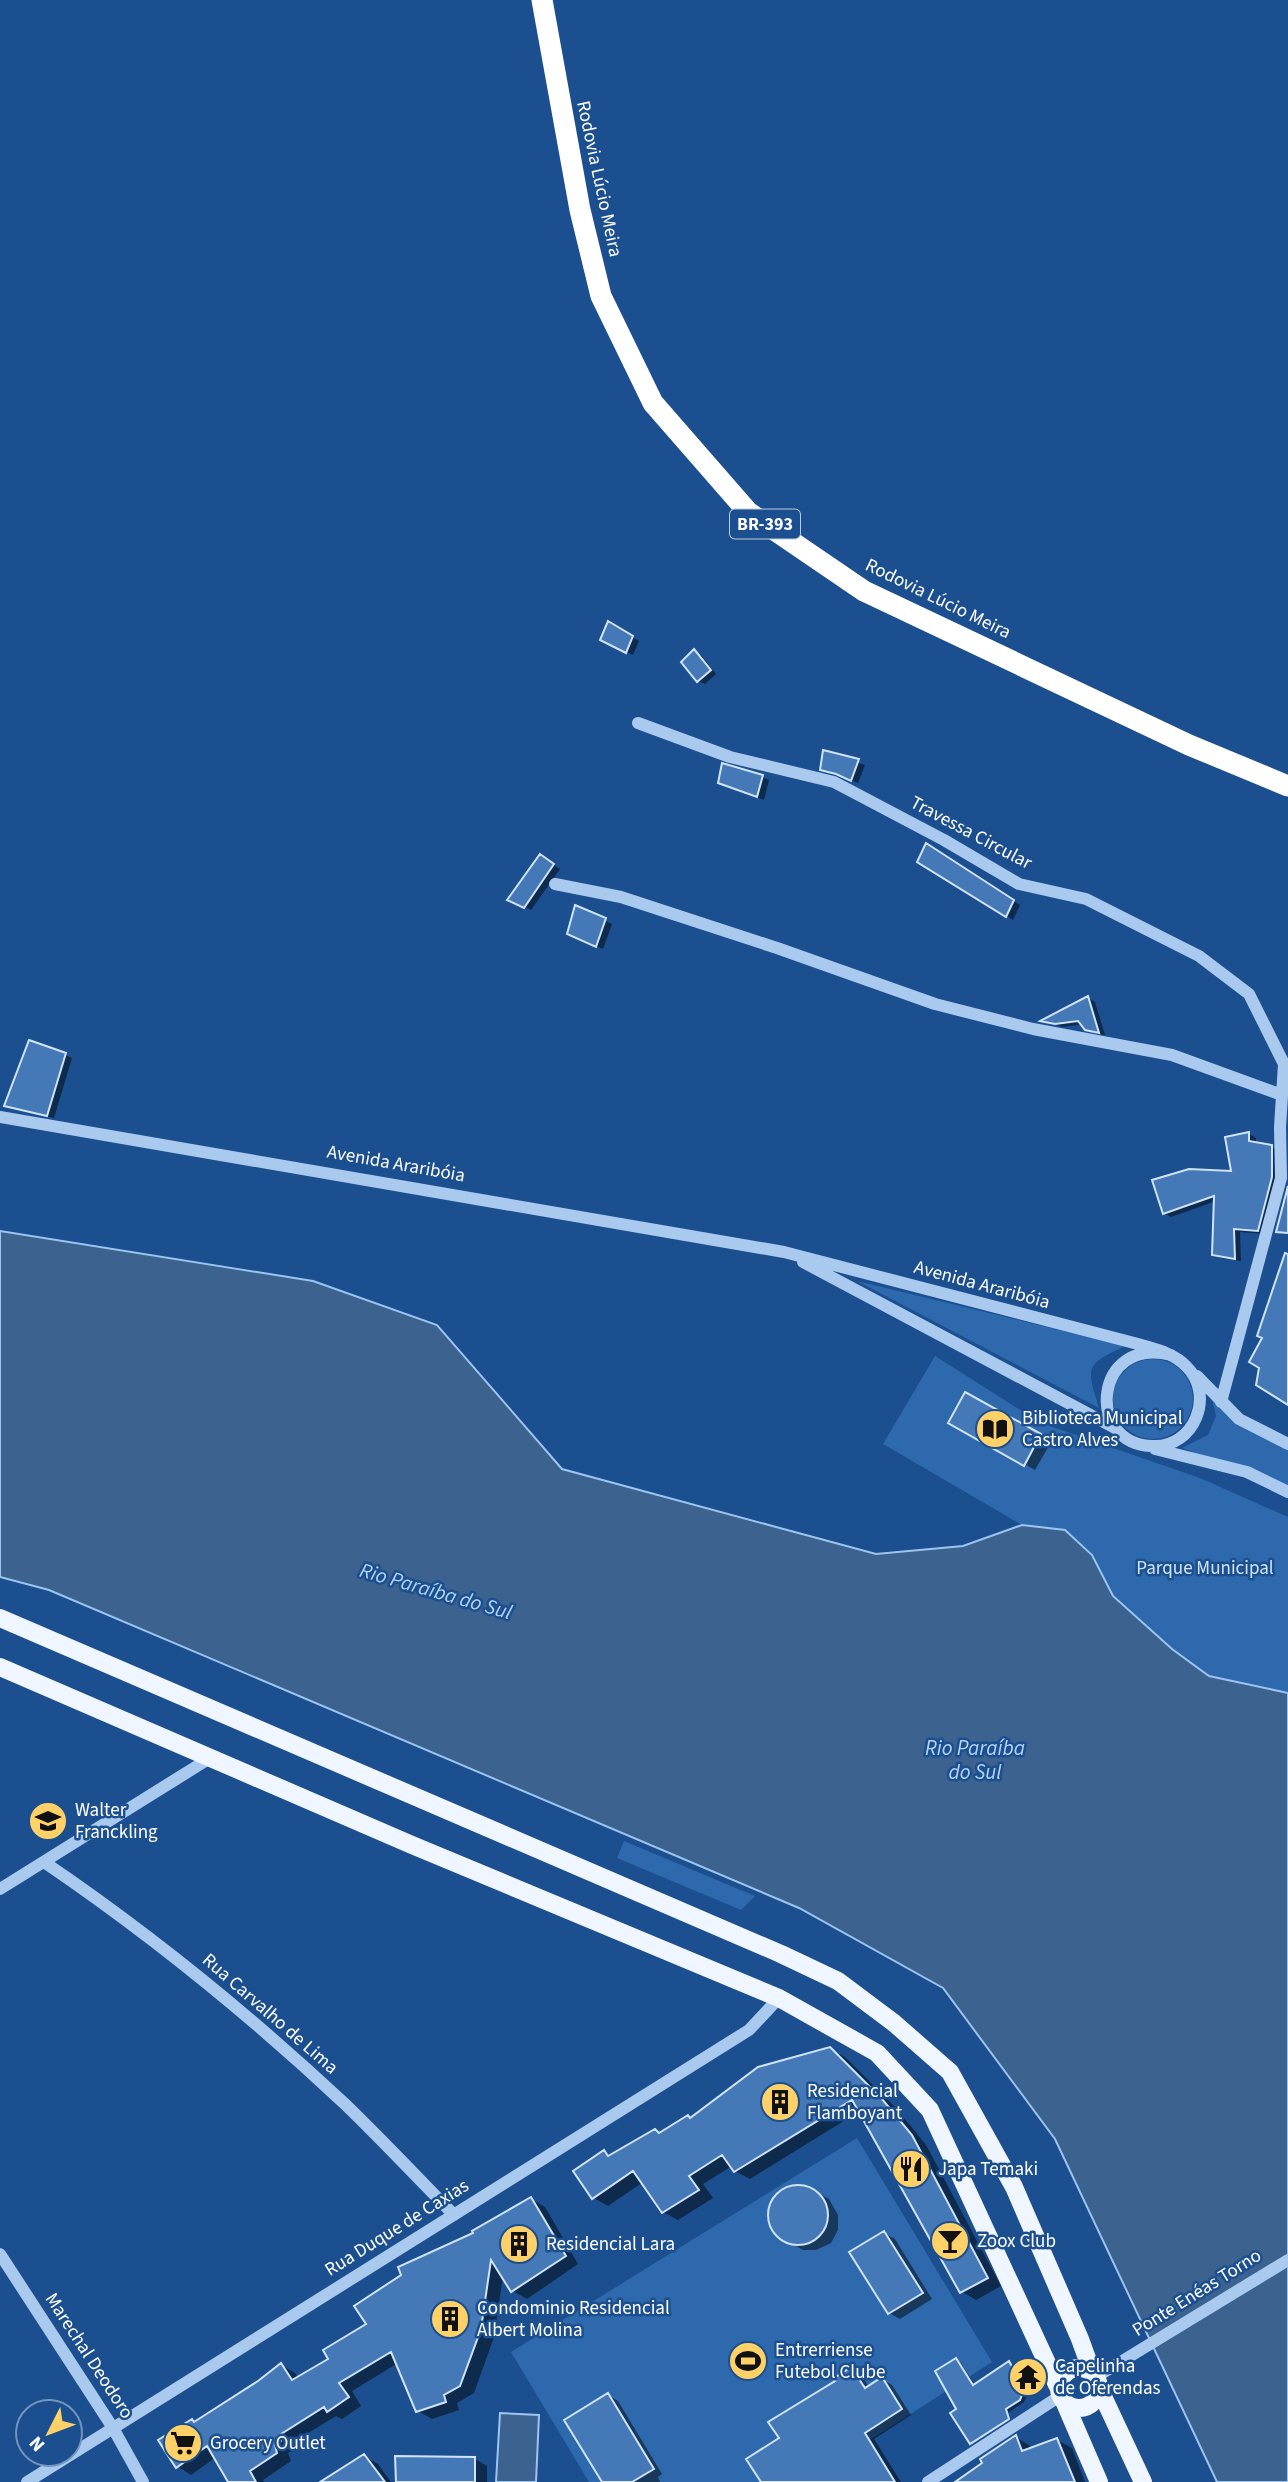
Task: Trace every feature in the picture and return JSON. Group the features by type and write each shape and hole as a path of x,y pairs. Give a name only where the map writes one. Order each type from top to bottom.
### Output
{"highway":[{"name":"Rodovia Lúcio Meira","path":"542,0 580,211 601,296 653,403 748,512 864,591 1189,745 1288,786"}],"main road":[{"path":"0,1618 781,1954 838,1981 894,2023 950,2072 1014,2187 1096,2380 1143,2482"},
{"path":"0,1667 779,1998 877,2053 930,2110 1099,2482"},
{"path":"1079,2367 1096,2380 1094,2402 1082,2408 1069,2406 1061,2395 1059,2382 1066,2371 1079,2367"}],"street":[{"name":"Travessa Circular","path":"638,723 730,757 834,782 1019,884 1086,899 1199,956 1249,994 1284,1064 1281,1178 1221,1402"},
{"path":"555,884 621,897 935,1004 1033,1029 1171,1055 1282,1095"},
{"name":"Avenida Araribóia","path":"0,1117 784,1252 1138,1344 1171,1355"},
{"name":"Avenida Araribóia","path":"784,1252 1116,1429"},
{"path":"1288,1444 1239,1419 1184,1363 1171,1355 1146,1352 1134,1355 1115,1371 1106,1393 1110,1418 1116,1429 1127,1439 1247,1472 1288,1492"},
{"path":"1141,1445 1162,1446 1172,1443 1189,1430 1195,1421 1201,1401 1200,1391 1191,1371 1184,1363"},
{"path":"0,1889 210,1758"},
{"name":"Rua Carvalho de Lima","path":"44,1862 109,1906 235,2007 345,2105 454,2215"},
{"name":"Rua Duque de Caxias","path":"27,2482 749,2031 779,1998"},
{"name":"Marechal Deodoro","path":"0,2253 113,2428 143,2482"},
{"name":"Ponte Enéas Torno","path":"1096,2380 1288,2260"},
{"path":"928,2482 1061,2395"}],"green space":[{"path":"857,1281 1125,1346 1102,1358 1092,1368 1092,1383 1099,1408"},
{"name":"Parque Municipal","path":"935,1356 1041,1423 1200,1478 1288,1517 1288,1693 1209,1676 1172,1649 1113,1596 1092,1555 1065,1530 1022,1525 883,1444"},
{"path":"1153,1359 1168,1362 1181,1371 1190,1384 1193,1399 1190,1414 1181,1427 1168,1436 1153,1439 1138,1436 1125,1427 1116,1414 1113,1399 1116,1384 1125,1371 1138,1362"},
{"path":"1211,1395 1288,1448 1288,1487 1182,1448 1208,1435 1216,1416"},
{"path":"624,1841 755,1896 741,1910 617,1858"},
{"path":"857,2138 992,2362 804,2482 589,2482 511,2352"}],"water":[{"name":"Rio Paraíba do Sul","path":"0,1231 313,1281 437,1325 562,1469 876,1554 963,1546 1022,1525 1065,1530 1092,1555 1113,1596 1172,1649 1209,1676 1288,1693 1288,2482 1217,2482 1055,2139 943,1988 799,1908 49,1590 0,1577"},
{"path":"500,2413 539,2415 536,2482 496,2482"}],"building":[{"path":"608,621 633,636 626,653 600,640"},
{"path":"694,649 711,670 697,682 681,662"},
{"path":"823,750 859,759 851,781 820,770"},
{"path":"722,763 763,775 757,797 718,783"},
{"path":"926,843 1014,900 1006,917 917,862"},
{"path":"540,854 554,864 524,908 507,900"},
{"path":"575,905 606,918 596,947 567,934"},
{"path":"1088,996 1099,1033 1085,1030 1078,1021 1055,1024 1040,1021"},
{"path":"29,1040 66,1053 47,1116 4,1106"},
{"path":"1249,1132 1249,1141 1272,1145 1272,1177 1258,1231 1234,1229 1235,1259 1212,1255 1214,1196 1163,1214 1152,1180 1189,1169 1231,1171 1225,1137"},
{"path":"1288,1186 1288,1233 1276,1232"},
{"path":"1285,1253 1288,1254 1288,1405 1256,1385 1259,1368 1249,1362 1262,1338 1257,1336"},
{"name":"Biblioteca Municipal Castro Alves","path":"965,1392 1041,1434 1024,1466 948,1423"},
{"path":"830,2047 882,2099 912,2135 988,2278 960,2293 852,2100 734,2172 722,2155 689,2176 699,2190 662,2213 633,2171 592,2199 573,2171 604,2150 608,2156 655,2129 659,2133 688,2115 690,2118 758,2067"},
{"path":"792,2185 804,2185 823,2198 828,2215 826,2227 815,2240 804,2245 792,2245 773,2232 768,2221 768,2209 781,2190"},
{"path":"531,2197 566,2256 511,2292 491,2260 481,2329 460,2386 444,2395 446,2402 416,2412 391,2352 339,2383 349,2397 327,2412 324,2407 278,2436 281,2441 275,2445 277,2453 250,2471 256,2482 228,2482 207,2446 176,2468 158,2440 192,2419 194,2422 281,2363 292,2380 328,2359 323,2350 366,2324 354,2306 401,2275 398,2267 473,2233 472,2231"},
{"path":"884,2231 923,2293 888,2314 849,2252"},
{"path":"956,2358 973,2385 1009,2361 1024,2389 1020,2400 1006,2409 1009,2419 970,2444 950,2413 956,2409 935,2371"},
{"path":"851,2367 865,2388 882,2377 902,2409 865,2433 895,2482 761,2482 746,2459 779,2438 768,2422 835,2381 833,2379"},
{"path":"608,2393 654,2469 632,2482 602,2482 564,2420"},
{"path":"1016,2435 1022,2451 1057,2438 1075,2482 955,2482 982,2463 980,2459"},
{"path":"364,2454 385,2482 320,2482"},
{"path":"395,2456 475,2457 475,2482 396,2482"}],"place":[{"name":"Biblioteca Municipal Castro Alves","path":"995,1429"},
{"name":"Walter Franckling","path":"48,1821"},
{"name":"Residencial Flamboyant","path":"780,2102"},
{"name":"Japa Temaki","path":"911,2169"},
{"name":"Zoox Club","path":"950,2241"},
{"name":"Residencial Lara","path":"519,2244"},
{"name":"Condominio Residencial Albert Molina","path":"450,2319"},
{"name":"Entrerriense Futebol Clube","path":"748,2361"},
{"name":"Capelinha de Oferendas","path":"1028,2377"},
{"name":"Grocery Outlet","path":"183,2443"}]}
